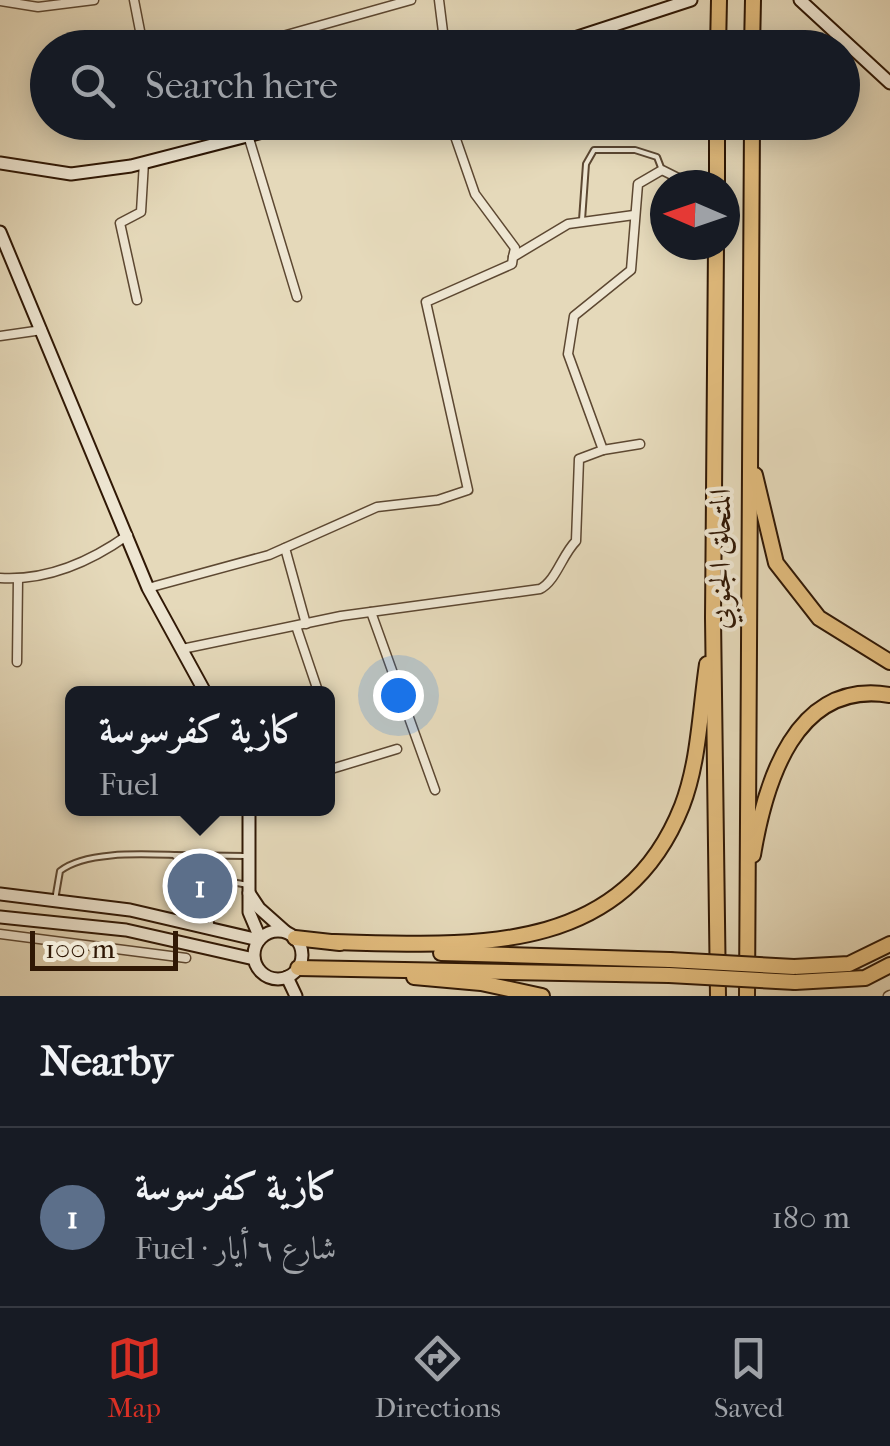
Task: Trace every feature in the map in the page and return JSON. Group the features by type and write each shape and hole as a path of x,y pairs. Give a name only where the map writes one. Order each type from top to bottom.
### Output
{"highway":[{"path":"718,0 718,30"},
{"path":"752,30 753,0"},
{"path":"717,170 718,140"},
{"name":"المتحلق الجنوبي","path":"748,996 745,900 752,140"},
{"name":"المتحلق الجنوبي","path":"716,260 713,618 718,996"},
{"path":"748,446 776,563 819,618 890,662"},
{"path":"332,942 498,943 556,928 629,882 666,836 686,792 713,618"},
{"path":"745,900 762,798 778,762 804,724 834,700 866,691 890,696"},
{"path":"290,935 466,956 865,978 890,965"},
{"path":"794,974 849,964 890,944"},
{"path":"292,973 334,969 670,968"},
{"path":"334,969 481,983 542,996"}],"street":[{"path":"0,1 38,7 94,0"},
{"path":"134,0 143,30"},
{"path":"312,30 411,0"},
{"path":"438,0 442,30"},
{"path":"599,30 691,0"},
{"path":"800,0 833,30"},
{"path":"860,55 890,82"},
{"path":"0,163 70,174 144,162 210,140"},
{"path":"250,140 297,296"},
{"path":"148,588 285,548 377,507 438,500 468,490 426,302 512,264 515,248 475,194 456,140"},
{"path":"137,300 120,223 141,212 144,162"},
{"path":"604,450 568,354 574,316 631,270 638,184 650,177"},
{"path":"513,257 582,220 634,215"},
{"path":"0,232 5,255 42,330 148,588 202,686"},
{"path":"0,336 42,330"},
{"path":"182,649 371,612 540,590 549,584 578,532 580,460 604,450 640,444"},
{"path":"0,578 18,579 66,570 97,557 128,535"},
{"path":"285,548 317,686"},
{"path":"17,662 18,579"},
{"path":"371,612 435,790"},
{"path":"335,768 396,749"},
{"path":"249,816 248,887 252,924 259,939 254,960"},
{"path":"248,887 259,908 302,949 292,973 296,996"},
{"path":"0,894 211,926 259,939 272,931 290,935"},
{"path":"0,917 126,930 254,960 268,977 292,973"},
{"path":"0,934 186,958"}],"lane":[{"path":"582,220 586,164 594,150 635,150 657,157 662,170"},
{"path":"174,856 193,875 248,887"},
{"path":"54,901 60,871 70,863 250,856"},
{"path":"184,864 184,892 209,897"},
{"path":"211,926 212,879"}],"place":[{"name":"كازية كفرسوسة","path":"200,886"}]}
